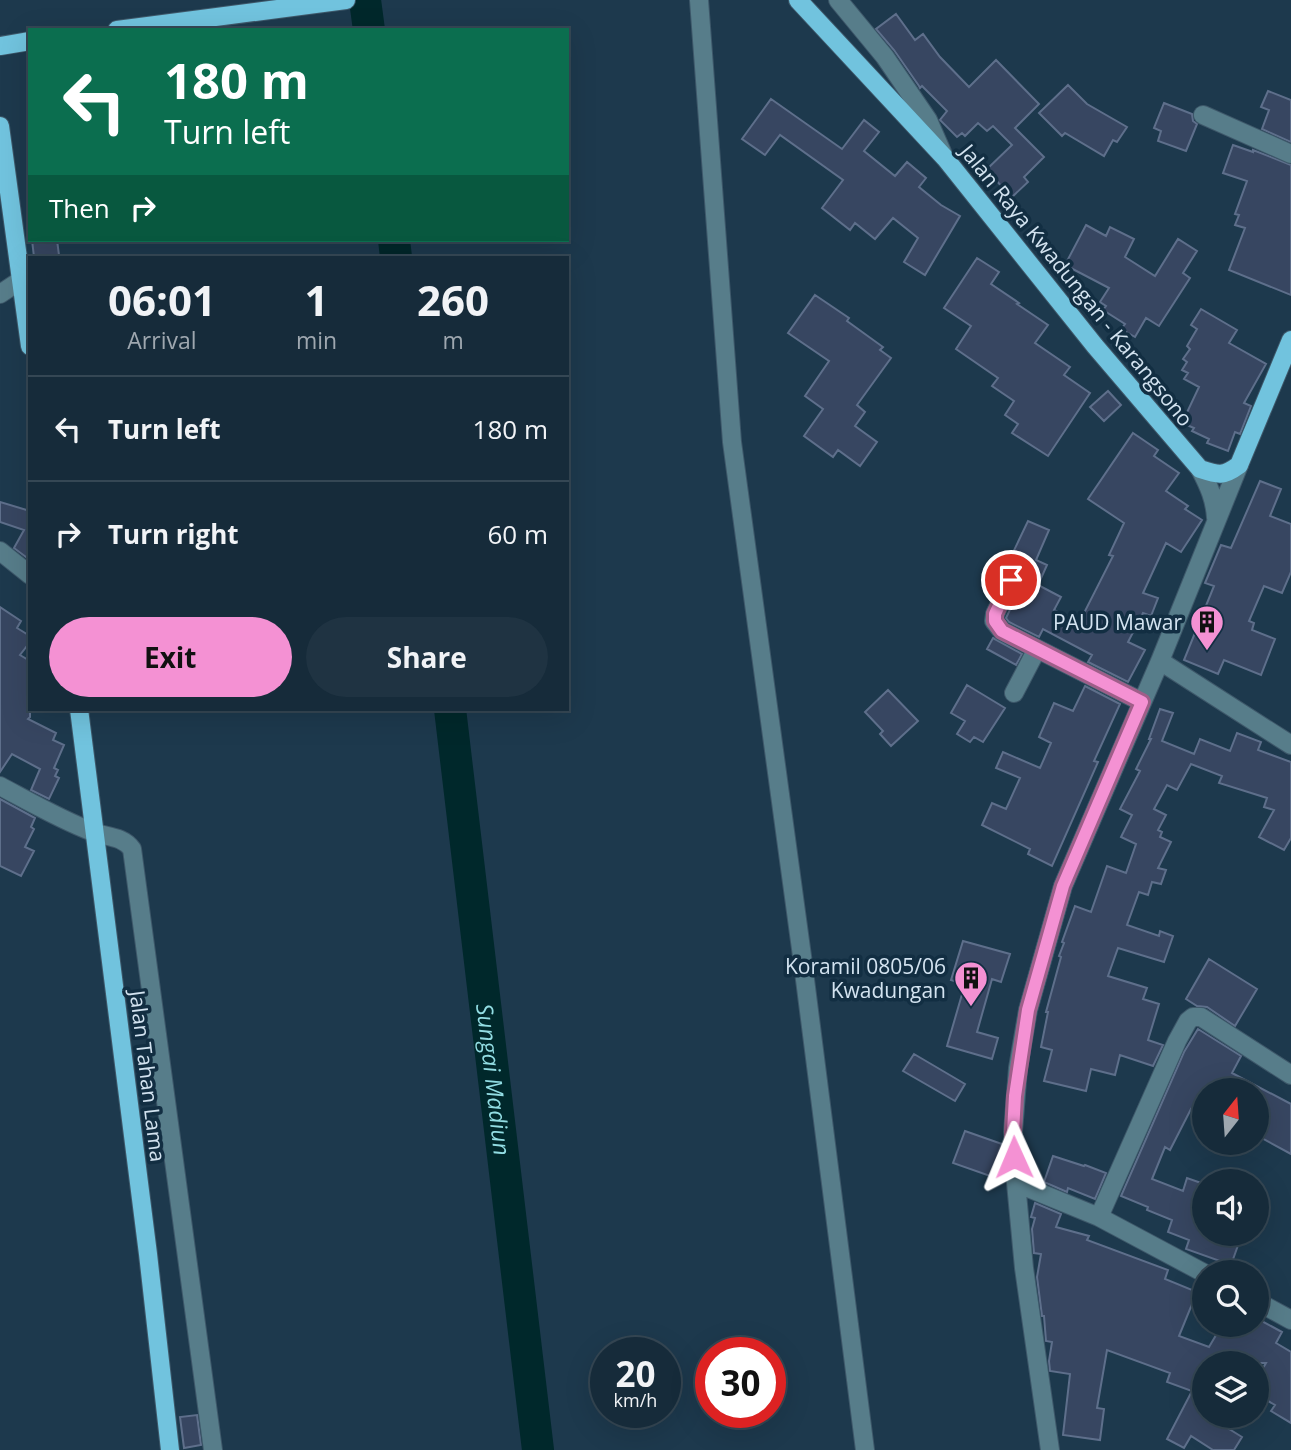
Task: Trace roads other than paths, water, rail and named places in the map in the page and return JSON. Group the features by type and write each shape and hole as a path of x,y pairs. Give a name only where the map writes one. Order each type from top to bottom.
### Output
{"main road":[{"path":"132,28 346,0"},
{"name":"Jalan Raya Kwadungan - Karangsono","path":"798,0 945,159 1087,335 1200,469"},
{"path":"0,46 28,41"},
{"path":"0,126 28,331"},
{"path":"1200,469 1218,474 1228,472 1239,465 1291,340"},
{"name":"Jalan Tahan Lama","path":"79,711 170,1450"}],"street":[{"path":"699,0 732,442 802,956 865,1450"},
{"path":"838,0 885,57 928,120 945,159"},
{"path":"1203,115 1291,154"},
{"path":"0,294 21,280"},
{"path":"1049,1450 1024,1268 1013,1132 1015,1096 1028,1010 1063,886 1160,661 1239,465"},
{"path":"1200,469 1211,491 1217,521"},
{"path":"0,551 28,573"},
{"path":"1011,580 995,614 995,621 1002,631 1142,702"},
{"path":"1014,693 1037,649"},
{"path":"1160,661 1291,745"},
{"path":"0,786 65,820 95,833 121,839 132,849 213,1450"},
{"path":"1099,1217 1177,1041 1193,1017 1201,1017 1291,1075"},
{"path":"1016,1183 1099,1217 1192,1267"},
{"path":"1269,1308 1291,1320"}],"waterway":[{"name":"Sungai Madiun","path":"365,0 369,28"},
{"name":"Sungai Madiun","path":"394,242 396,256"},
{"name":"Sungai Madiun","path":"450,711 538,1450"}],"place":[{"name":"PAUD Mawar","path":"1207,652"},
{"name":"Koramil 0805/06 Kwadungan","path":"971,1008"}]}
